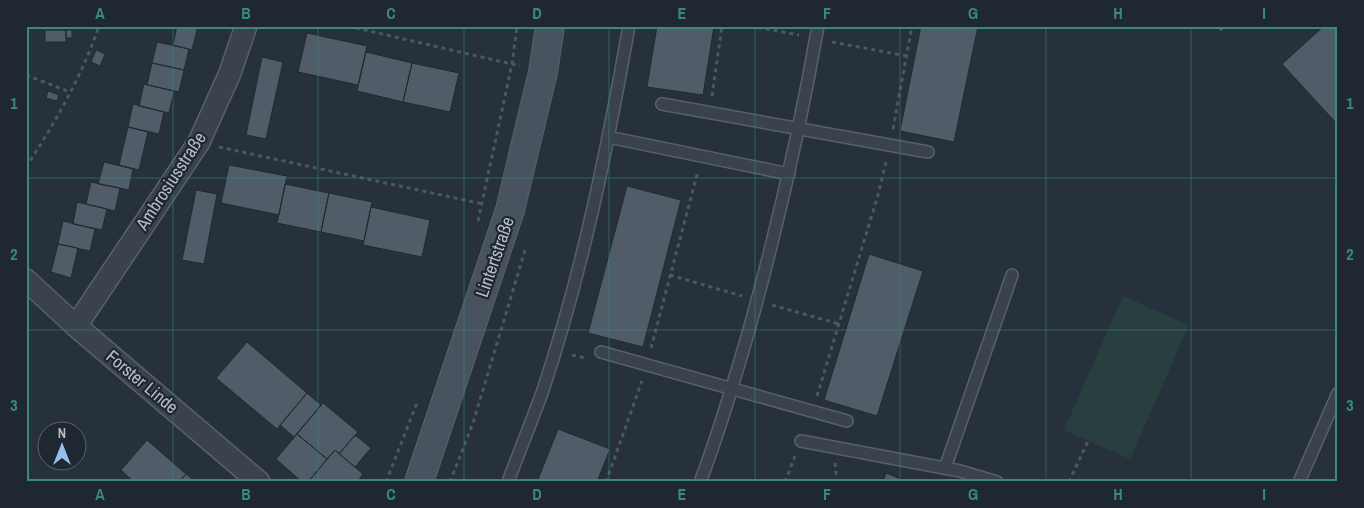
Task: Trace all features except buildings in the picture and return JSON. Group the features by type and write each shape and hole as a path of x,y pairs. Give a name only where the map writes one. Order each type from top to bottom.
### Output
{"main road":[{"name":"Lintertstraße","path":"419,482 510,210 543,72 550,26"}],"street":[{"name":"Ambrosiusstraße","path":"76,326 199,142 230,73 246,26"},
{"name":"Forster Linde","path":"26,280 76,326 259,482"}],"lane":[{"path":"508,482 542,393 568,308 595,202 629,26"},
{"path":"700,482 731,388 778,223 800,128 818,26"},
{"path":"662,104 928,152"},
{"path":"608,137 789,174"},
{"path":"945,468 1012,275"},
{"path":"601,352 847,421"},
{"path":"1300,482 1338,393"},
{"path":"801,441 945,468 997,482"}],"path":[{"path":"26,167 49,131 70,92 99,26"},
{"path":"348,26 512,64"},
{"path":"475,230 483,204 512,64 517,26"},
{"path":"709,112 722,26"},
{"path":"812,411 878,195 890,144 912,26"},
{"path":"26,75 70,92"},
{"path":"199,142 483,204"},
{"path":"606,482 636,401 647,365 702,156"},
{"path":"386,482 419,398"},
{"path":"785,482 801,441"},
{"path":"1068,482 1088,441"}],"green space":[{"path":"1123,296 1189,325 1130,459 1064,430"}]}
